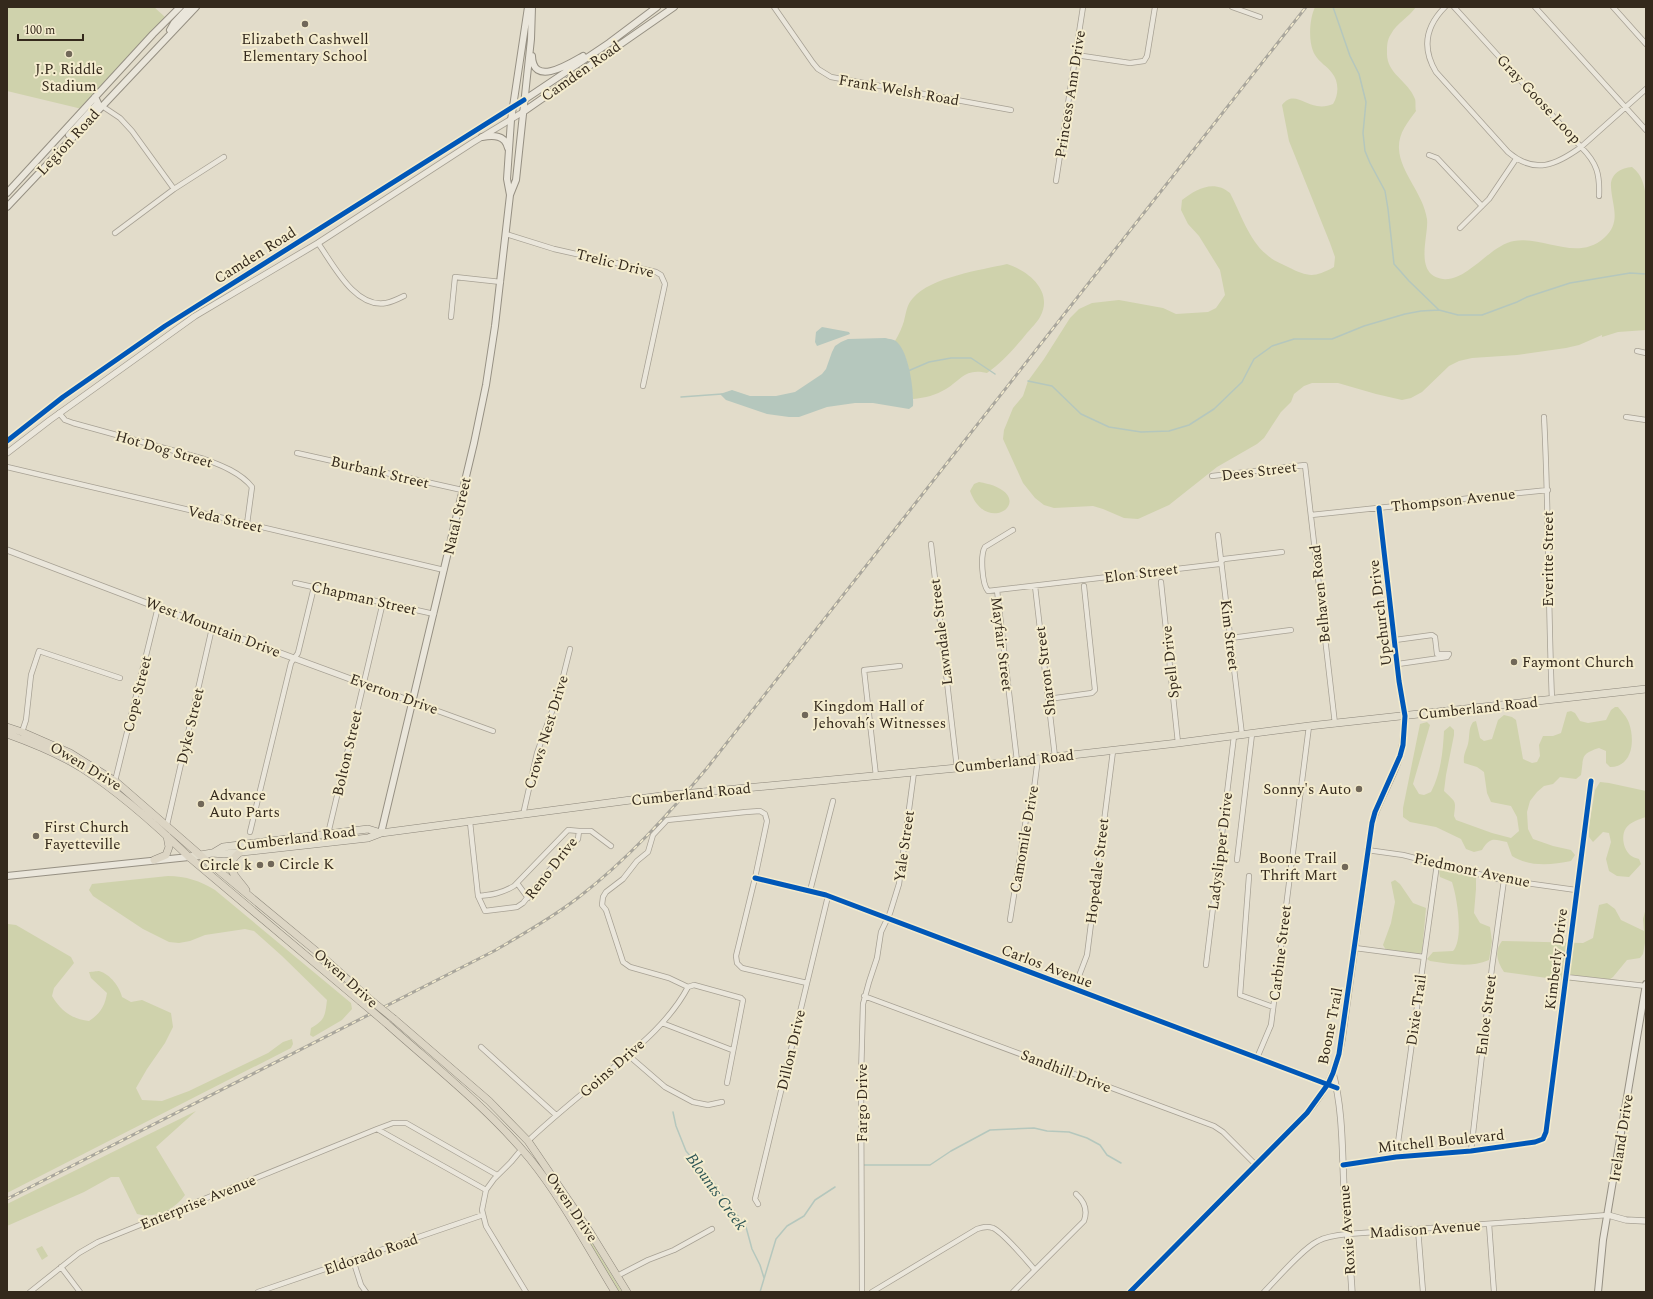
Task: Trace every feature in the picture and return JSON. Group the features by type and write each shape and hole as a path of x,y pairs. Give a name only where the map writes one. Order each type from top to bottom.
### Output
{"highway":[{"name":"Owen Drive","path":"7,727 70,753 115,781 200,855 316,951 386,1023 484,1110 521,1150 545,1178 616,1292"},
{"name":"Owen Drive","path":"7,734 37,745 79,766 127,801 189,856 364,999 394,1020 489,1100 528,1141 590,1232 627,1292"},
{"path":"154,860 166,855 168,847 167,836"},
{"path":"239,852 232,859 230,866 233,873 254,900"},
{"path":"484,1110 493,1113 522,1143 528,1141"},
{"path":"521,1150 526,1149 551,1182 557,1184"}],"main road":[{"name":"Legion Road","path":"7,193 153,34 180,7"},
{"path":"165,39 174,23 189,7"},
{"name":"Legion Road","path":"7,206 196,7"},
{"name":"Natal Street","path":"510,195 507,179 513,108 528,7"},
{"path":"532,7 532,60 534,66 538,70 550,72 609,43"},
{"name":"Camden Road","path":"524,100 609,43 657,7"},
{"name":"Camden Road","path":"523,112 674,7"},
{"name":"Natal Street","path":"381,833 434,614 486,385 501,282 510,195 516,180 531,39"},
{"path":"52,159 55,150 98,103 95,97"},
{"path":"482,137 497,136 503,139 507,143 509,152"},
{"path":"7,198 14,190 17,183"},
{"name":"Cumberland Road","path":"7,876 212,853 224,854 368,838 381,833 661,796 957,768 1178,743 1309,726 1646,689"},
{"name":"Cumberland Road","path":"212,853 223,847 368,829 381,833"},
{"name":"Ireland Drive","path":"1598,1292 1600,1263 1646,986"}],"street":[{"name":"Frank Welsh Road","path":"774,7 813,63 824,74 831,77 1011,110"},
{"name":"Princess Ann Drive","path":"1056,182 1083,7"},
{"path":"1076,55 1130,63 1144,61 1147,56 1155,7"},
{"path":"1232,7 1260,17"},
{"path":"1445,7 1430,26 1428,38 1427,51 1430,62 1436,72 1516,159 1531,164 1548,165 1564,159 1581,148 1590,157 1600,178 1599,196"},
{"name":"Gray Goose Loop","path":"1454,7 1581,148 1646,89"},
{"path":"1535,7 1646,130"},
{"path":"1613,7 1646,44"},
{"name":"Camden Road","path":"7,441 63,397 165,326 524,100"},
{"path":"102,106 120,118 132,131 174,189"},
{"name":"Camden Road","path":"7,453 59,413 195,316 318,243 523,112"},
{"path":"1429,155 1437,158 1482,206"},
{"path":"115,233 174,189 224,157"},
{"path":"1460,228 1495,192 1516,159"},
{"name":"Trelic Drive","path":"506,234 554,249 656,272 662,275 665,284 643,386"},
{"path":"318,243 344,281 358,295 367,301 386,303 404,296"},
{"path":"451,317 455,277 501,282"},
{"path":"1637,351 1646,353"},
{"name":"Hot Dog Street","path":"59,413 65,420 73,423 204,459 223,466 247,480 252,487 247,524"},
{"name":"Everitte Street","path":"1544,417 1548,490 1548,620 1552,700"},
{"path":"1626,417 1646,420"},
{"name":"Burbank Street","path":"297,454 462,490"},
{"name":"Dees Street","path":"1212,476 1305,465"},
{"name":"Belhaven Road","path":"1305,465 1312,515 1335,724"},
{"name":"Veda Street","path":"7,468 444,570"},
{"name":"Thompson Avenue","path":"1312,515 1548,490"},
{"name":"Upchurch Drive","path":"1380,508 1405,716"},
{"name":"Mayfair Street","path":"1013,530 985,547 982,554 986,589 988,591 998,590 1017,761"},
{"name":"Kim Street","path":"1218,535 1242,735"},
{"name":"Lawndale Street","path":"931,544 957,768"},
{"name":"West Mountain Drive","path":"7,550 295,658 291,663 250,832"},
{"name":"Elon Street","path":"998,590 1219,564 1224,559 1282,552"},
{"name":"Spell Drive","path":"1161,582 1178,743"},
{"name":"Chapman Street","path":"295,583 434,614"},
{"name":"Sharon Street","path":"1035,586 1055,757"},
{"path":"1048,699 1092,693 1095,690 1084,586"},
{"path":"295,658 298,653 314,587"},
{"name":"Bolton Street","path":"328,834 383,602"},
{"name":"Cope Street","path":"115,781 158,607"},
{"name":"Dyke Street","path":"167,825 212,628"},
{"path":"1231,638 1291,630"},
{"path":"1395,640 1432,635 1435,637 1437,654 1448,654 1447,657 1398,664"},
{"name":"Crows Nest Drive","path":"523,814 537,753 560,689 570,649"},
{"path":"22,732 26,720 31,675 39,651 120,678"},
{"name":"Everton Drive","path":"295,658 493,730"},
{"path":"876,776 864,670 900,666"},
{"name":"Boone Trail","path":"1130,1292 1307,1114 1328,1084 1333,1073 1342,1040 1367,850 1375,812 1400,756 1405,716"},
{"name":"Carbine Street","path":"1257,1058 1271,1025 1309,726"},
{"path":"1237,860 1252,734"},
{"name":"Ladyslipper Drive","path":"1206,965 1234,736"},
{"name":"Hopedale Street","path":"1074,989 1087,955 1113,750"},
{"name":"Camomile Drive","path":"1010,920 1026,819 1034,789 1038,758"},
{"name":"Yale Street","path":"887,918 898,884 914,772"},
{"name":"Kimberly Drive","path":"1543,1139 1546,1132 1591,781"},
{"path":"810,891 833,801"},
{"path":"727,1083 732,1050 743,1000 741,998 694,985 688,987 669,978 630,967 623,962 606,910 602,905 603,897 606,892 623,879 637,861 648,852 653,835 667,820 760,811 765,814 767,821 736,956 738,963 742,968 807,983"},
{"name":"Reno Drive","path":"470,822 478,896 485,911 517,907 528,898 546,874 578,839 579,831 568,830 517,883 504,892 478,896"},
{"path":"579,831 591,831 611,846"},
{"name":"Piedmont Avenue","path":"1367,850 1402,855 1504,880 1576,890"},
{"name":"Dixie Trail","path":"1396,1157 1437,864"},
{"path":"1248,876 1240,995 1273,1007"},
{"name":"Carlos Avenue","path":"755,878 828,896 1337,1088"},
{"name":"Enloe Street","path":"1471,1151 1492,967 1504,880"},
{"path":"517,883 528,898"},
{"name":"Dillon Drive","path":"758,1204 756,1199 828,896"},
{"name":"Fargo Drive","path":"862,1292 861,1077 864,996 877,958 879,940 887,918"},
{"path":"1355,948 1424,957"},
{"path":"1566,977 1646,986"},
{"name":"Goins Drive","path":"528,1141 556,1115 628,1055 662,1023 684,995 688,987"},
{"name":"Sandhill Drive","path":"864,996 1214,1126 1223,1132 1256,1165"},
{"path":"662,1023 732,1050"},
{"path":"480,1047 556,1115"},
{"path":"628,1055 665,1087 693,1102 703,1106 722,1102"},
{"name":"Roxie Avenue","path":"1333,1073 1337,1088 1352,1292"},
{"name":"Enterprise Avenue","path":"30,1292 79,1253 98,1242 393,1123 406,1124 497,1175"},
{"path":"377,1130 486,1190"},
{"name":"Mitchell Boulevard","path":"1343,1165 1396,1157 1471,1151 1535,1142 1543,1139"},
{"path":"521,1150 497,1175 486,1190 483,1203 483,1215 486,1226 526,1292"},
{"path":"1013,1292 1084,1221 1086,1208 1082,1199 1076,1194"},
{"name":"Eldorado Road","path":"258,1292 483,1215"},
{"path":"1608,1215 1626,1220 1646,1221"},
{"name":"Madison Avenue","path":"1264,1292 1310,1246 1328,1237 1348,1234 1608,1215"},
{"path":"1489,1224 1494,1292"},
{"path":"872,1292 982,1227 989,1227 998,1231 1035,1270"},
{"path":"617,1276 648,1260 674,1250 712,1229"},
{"path":"1418,1229 1423,1292"},
{"path":"353,1260 361,1285 366,1292"},
{"path":"61,1267 80,1292"}],"green space":[{"name":"J.P. Riddle Stadium","path":"7,7 154,7 165,17 82,109 7,91"},
{"path":"1315,7 1416,7 1400,23 1390,36 1387,45 1387,52 1390,66 1412,92 1415,100 1416,111 1406,124 1400,138 1399,149 1403,166 1425,209 1427,226 1424,254 1425,263 1428,270 1434,276 1443,279 1461,275 1496,249 1514,241 1525,240 1572,248 1583,248 1594,245 1610,232 1613,226 1615,214 1611,187 1612,179 1620,170 1632,167 1636,170 1643,183 1646,195 1646,330 1618,332 1602,337 1602,335 1579,345 1566,348 1517,355 1472,358 1459,361 1449,366 1422,392 1411,398 1402,400 1338,383 1312,383 1304,386 1294,394 1291,402 1281,412 1264,438 1257,444 1217,467 1169,505 1138,519 1124,518 1093,506 1054,508 1044,505 1035,498 1023,483 1003,439 1004,430 1013,408 1023,396 1028,381 1070,318 1079,309 1092,303 1119,300 1163,308 1176,314 1208,312 1216,308 1225,295 1220,270 1199,236 1188,224 1181,210 1182,200 1193,192 1205,187 1211,186 1224,189 1230,193 1250,234 1260,248 1271,258 1301,273 1311,275 1321,273 1334,267 1335,257 1330,243 1289,141 1282,105 1290,99 1319,106 1333,104 1335,100 1337,92 1336,80 1330,71 1317,58 1311,44 1311,18"},
{"path":"1007,264 1031,277 1042,291 1044,308 1038,320 1010,353 987,373 969,373 938,393 913,399 910,376 904,354 895,341 911,300 921,291 932,285 957,275"},
{"path":"979,482 998,488 1008,495 1009,503 1006,509 998,513 988,512 978,505 970,491 974,484"},
{"path":"1618,707 1626,717 1631,730 1632,744 1628,758 1624,763 1618,766 1610,767 1606,763 1606,751 1599,748 1593,750 1584,757 1581,775 1576,779 1560,777 1553,784 1544,786 1530,801 1527,812 1528,829 1533,839 1571,850 1575,855 1571,861 1548,864 1526,862 1512,856 1507,842 1495,840 1487,843 1482,850 1474,852 1466,849 1461,839 1436,827 1410,822 1403,817 1403,808 1420,724 1427,722 1430,725 1413,784 1419,794 1424,795 1431,792 1441,762 1444,731 1450,726 1454,730 1454,735 1444,791 1455,804 1454,816 1456,820 1511,838 1519,831 1517,817 1511,806 1491,802 1487,793 1484,772 1477,767 1464,763 1464,755 1473,722 1476,721 1480,738 1484,741 1492,739 1498,720 1504,715 1512,717 1516,720 1523,759 1532,763 1537,762 1540,756 1539,745 1543,736 1553,736 1561,733 1567,712 1571,711 1575,713 1580,721 1588,723 1606,720 1611,710"},
{"path":"1600,782 1646,791 1646,817 1630,824 1624,831 1624,842 1626,849 1631,856 1639,859 1641,864 1629,877 1617,876 1609,871 1606,859 1611,842 1609,833 1603,832 1593,842 1589,837 1589,826 1595,790"},
{"path":"1442,868 1476,877 1474,913 1480,923 1490,927 1492,941 1489,960 1475,964 1460,965 1430,961 1427,959 1433,952 1453,951 1458,937 1459,928 1454,889 1452,882 1440,877 1439,871"},
{"path":"168,876 193,880 215,890 351,1003 352,1009 342,1020 313,1037 310,1035 311,1028 324,1017 327,1000 254,931 245,929 205,935 190,941 179,943 169,942 143,929 93,896 89,890 92,884"},
{"path":"1395,880 1400,884 1413,903 1426,908 1422,952 1419,955 1386,950 1383,945 1391,923 1395,902 1391,882"},
{"path":"1607,903 1615,909 1621,920 1644,931 1643,919 1646,908 1646,944 1645,943 1643,954 1640,958 1627,960 1613,977 1604,984 1504,972 1497,956 1498,949 1502,941 1583,943 1593,938 1599,905"},
{"path":"8,924 16,925 71,957 74,963 54,988 52,996 63,1010 72,1016 89,1021 96,1016 101,1009 105,1002 107,993 91,978 89,972 99,971 114,981 122,997 131,1002 142,1000 171,1013 173,1027 165,1043 136,1088 142,1100 162,1101 189,1091 268,1053 283,1042 292,1039 293,1044 291,1048 7,1193"},
{"path":"196,1111 156,1147 185,1195 170,1209 157,1214 137,1214 119,1177 111,1177 84,1192 7,1226 7,1204"},
{"path":"571,1208 622,1292 618,1292 568,1210"},
{"path":"42,1246 48,1256 42,1260 36,1249"}],"shaded area":[{"path":"822,327 849,332 850,334 817,346 815,342 816,332"},
{"path":"885,338 897,342 905,354 912,382 913,406 909,409 873,403 855,403 827,407 799,417 789,417 767,414 726,400 720,394 732,390 750,396 776,396 795,392 822,374 826,369 835,346 841,342 848,339"}],"waterway":[{"path":"1333,7 1350,56 1359,74 1366,102 1363,133 1365,151 1385,191 1394,264 1439,310 1458,315 1482,315 1527,297 1570,283 1630,273 1646,274"},
{"path":"1028,381 1052,386 1081,414 1109,427 1141,432 1169,431 1189,425 1214,409 1242,382 1254,359 1272,346 1294,339 1332,339 1364,326 1405,314 1439,310"},
{"path":"908,371 929,362 951,358 971,358 995,374"},
{"path":"681,397 722,394"},
{"name":"Blounts Creek","path":"673,1112 676,1126 686,1151 710,1177 746,1227 752,1249 760,1265 764,1278"},
{"path":"864,1165 930,1165 951,1151 990,1130 1034,1128 1047,1131 1069,1132 1087,1138 1100,1145 1107,1155 1121,1163"},
{"path":"760,1292 776,1239 787,1226 804,1216 815,1200 835,1187"}],"railway":[{"path":"7,1199 494,951 558,912 597,883 614,868 662,820 707,768 1306,7"}],"cycle path":[{"path":"7,441 63,397 165,326 524,100"},
{"path":"1130,1292 1307,1113 1328,1084 1333,1073 1339,1054 1372,823 1375,812 1400,756 1403,745 1405,716 1399,681 1379,508"},
{"path":"1343,1165 1396,1157 1471,1151 1535,1142 1543,1139 1546,1132 1591,781"},
{"path":"755,878 826,895 1337,1088"}],"place":[{"name":"Elizabeth Cashwell Elementary School","path":"305,24"},
{"name":"J.P. Riddle Stadium","path":"69,54"},
{"name":"Faymont Church","path":"1514,662"},
{"name":"Kingdom Hall of Jehovah’s Witnesses","path":"805,715"},
{"name":"Sonny's Auto","path":"1359,789"},
{"name":"Advance Auto Parts","path":"201,804"},
{"name":"First Church Fayetteville","path":"36,836"},
{"name":"Circle K","path":"271,864"},
{"name":"Circle k","path":"260,865"},
{"name":"Boone Trail Thrift Mart","path":"1345,867"}]}
